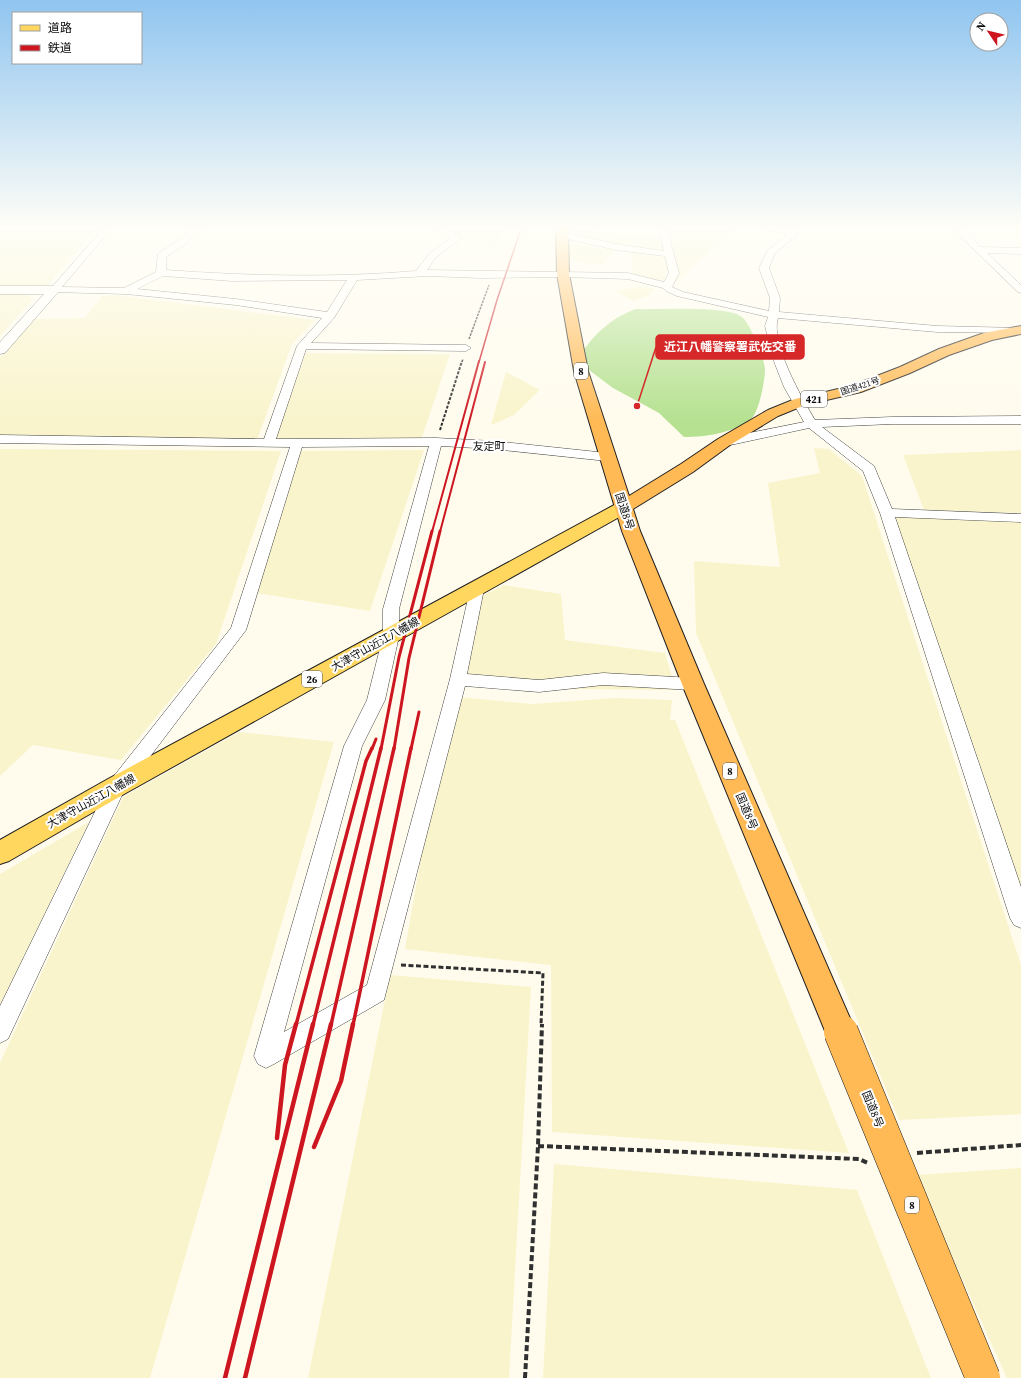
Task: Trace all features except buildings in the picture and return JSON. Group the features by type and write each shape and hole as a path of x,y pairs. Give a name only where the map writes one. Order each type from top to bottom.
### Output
{"highway":[{"name":"国道8号","path":"567,293 581,371 631,531 693,684 841,1032 983,1378"},
{"name":"国道421号","path":"624,507 762,419 800,402 856,389 905,370 944,352 989,336 1019,330"}],"main road":[{"name":"大津守山近江八幡線","path":"0,853 117,786 624,507"}],"street":[{"path":"0,350 51,293"},
{"path":"149,293 236,302 330,316"},
{"path":"269,441 302,346 330,316 344,293"},
{"path":"678,293 774,314 878,325 1019,330"},
{"path":"773,293 775,298 774,314 770,326 779,359 790,387 800,402 811,424 837,446 869,469 887,513 1021,918"},
{"path":"302,346 466,348"},
{"path":"724,442 741,440 811,424 858,420 1021,420"},
{"path":"0,439 436,442 493,445 607,457"},
{"path":"0,1031 117,786 238,630 297,442"},
{"path":"436,442 391,609 391,636 376,700 353,746 266,1056 376,992 458,679 476,589"},
{"path":"887,513 1021,518"},
{"path":"458,679 539,686 603,679 693,684"}],"path":[{"path":"384,964 544,973 538,1146 525,1378"},
{"path":"911,1153 1021,1145"},
{"path":"538,1146 859,1159 868,1164 875,1162"}],"shaded area":[{"path":"618,293 651,293 648,296 633,301"},
{"path":"0,294 23,294 30,296 32,300 0,336"},
{"path":"114,295 315,320 292,344 257,440 0,437 0,357 34,319 85,318 102,296"},
{"path":"305,353 450,354 420,443 275,442"},
{"path":"506,372 540,390 514,415 491,425"},
{"path":"814,448 829,449 862,476 1021,965 1021,1114 899,1120 696,633 694,561 780,567 768,483 820,473"},
{"path":"0,449 281,451 216,644 121,760 33,745 0,776"},
{"path":"424,450 370,611 256,593 299,451"},
{"path":"1021,450 1021,513 924,510 903,455"},
{"path":"893,514 1021,522 1021,887"},
{"path":"504,585 561,594 565,640 665,653 676,690 574,689 529,692 456,684 470,602"},
{"path":"459,697 532,704 616,698 672,700 670,720 675,720 849,1153 552,1132 551,965 405,949 446,714"},
{"path":"239,732 334,742 150,1378 0,1378 0,1063 123,797"},
{"path":"89,822 0,1005 0,874"},
{"path":"390,975 531,987 509,1378 308,1378"},
{"path":"554,1164 857,1190 931,1378 543,1378"},
{"path":"1021,1168 1021,1378 1007,1378 915,1175"}],"green space":[{"path":"636,309 708,309 734,313 742,317 749,326 763,358 765,370 763,388 754,416 744,424 728,431 701,436 684,437 659,413 613,388 585,367 581,355 591,340 612,321"}],"railway":[{"path":"479,362 499,293"},
{"path":"432,532 479,361"},
{"path":"440,532 485,362"},
{"path":"381,749 399,657 432,531"},
{"path":"394,749 409,658 440,531"},
{"path":"411,749 419,712"},
{"path":"372,749 376,739"},
{"path":"296,1025 366,761 372,748"},
{"path":"313,1025 381,748"},
{"path":"331,1025 394,748"},
{"path":"353,1025 411,748"},
{"path":"277,1138 285,1065 296,1024"},
{"path":"225,1378 313,1024"},
{"path":"245,1378 331,1024"},
{"path":"314,1147 341,1081 353,1024"}],"place":[{"name":"近江八幡警察署武佐交番","path":"637,406"}],"district":[{"name":"友定町","path":"489,446"}]}
